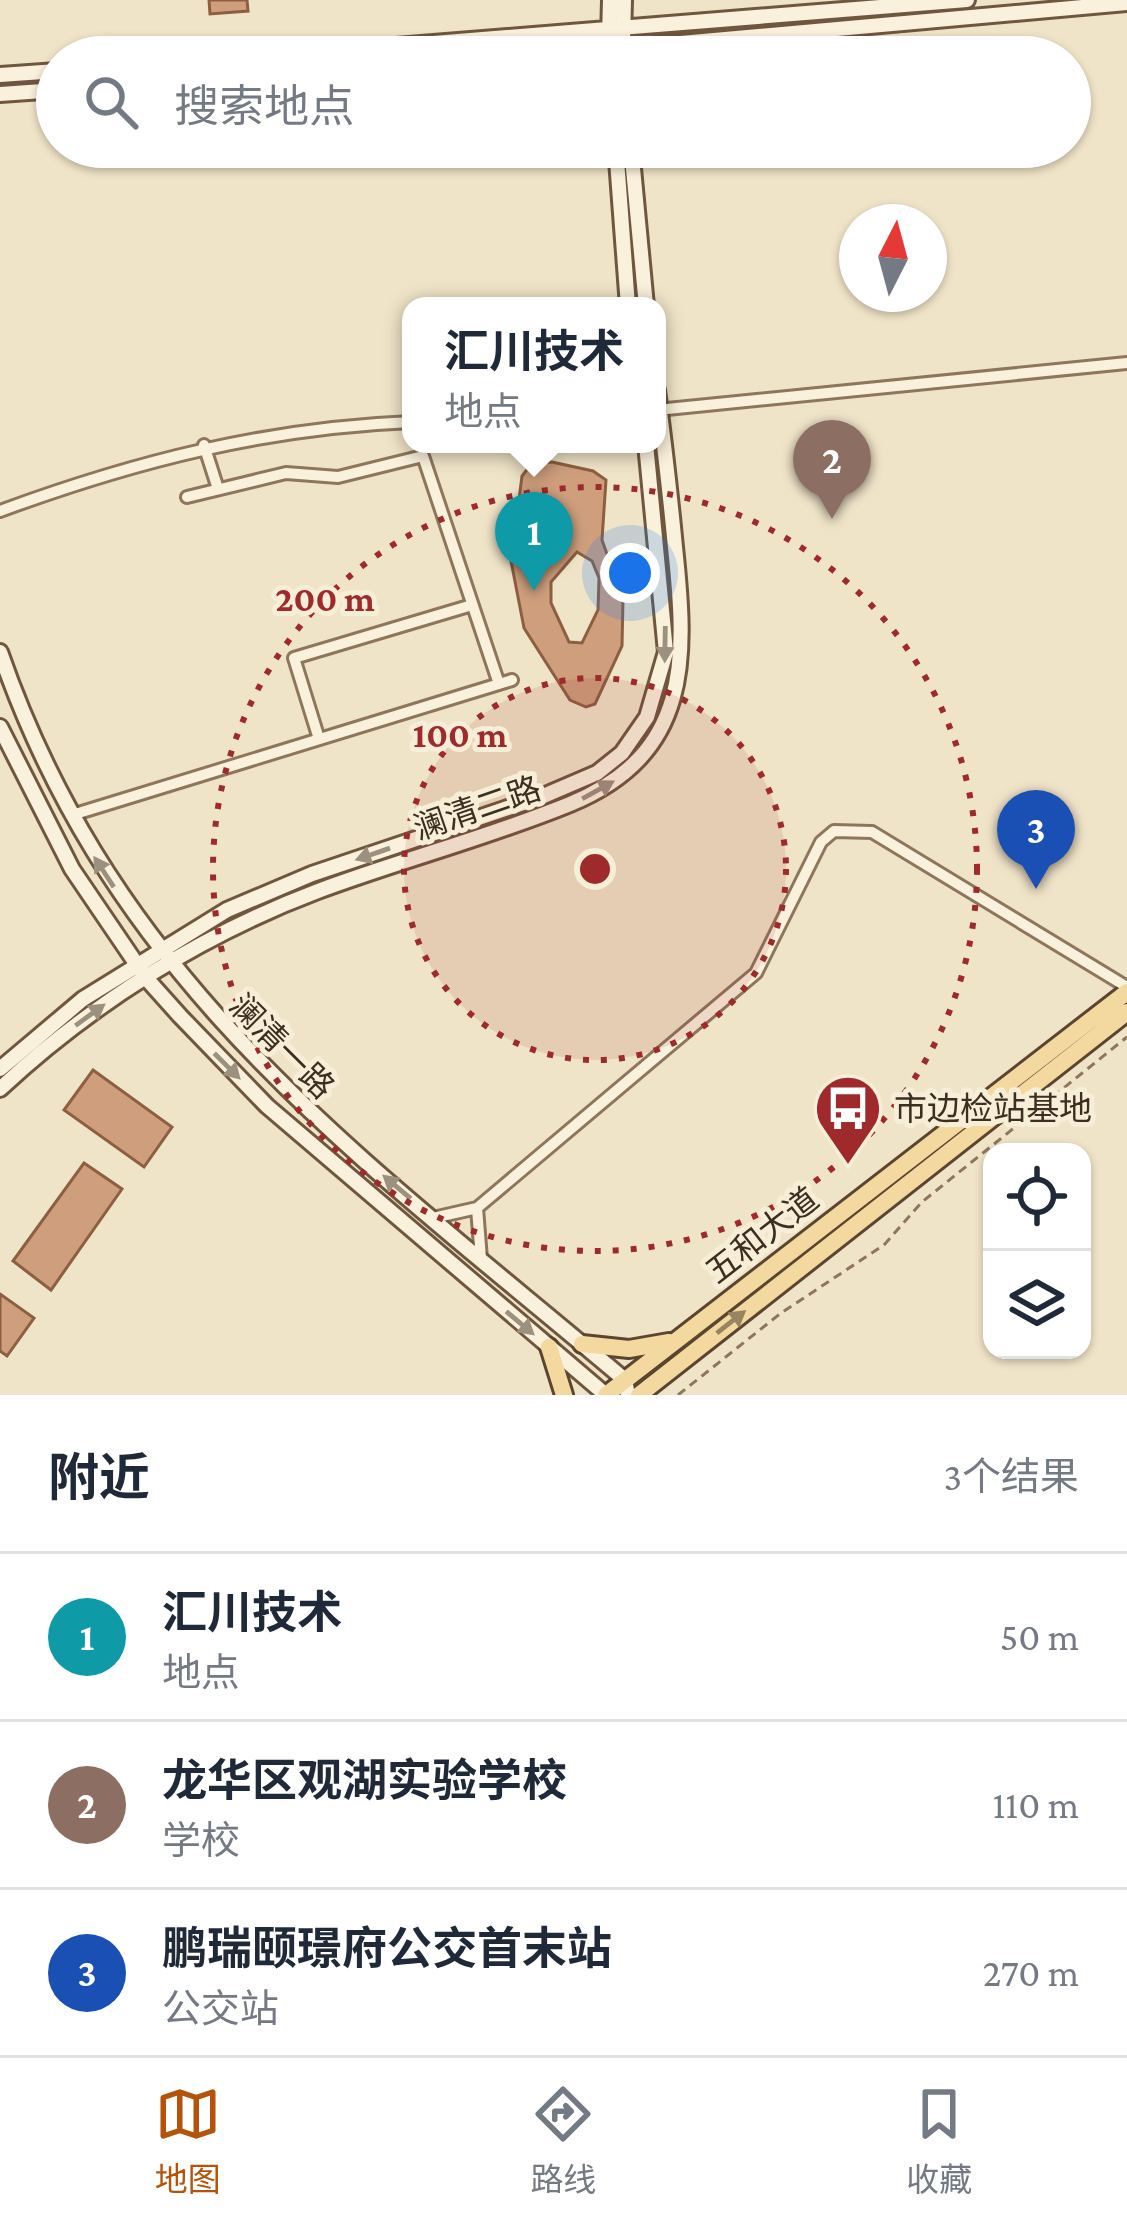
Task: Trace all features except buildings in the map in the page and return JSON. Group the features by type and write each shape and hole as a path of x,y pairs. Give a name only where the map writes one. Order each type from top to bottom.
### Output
{"main road":[{"name":"五和大道","path":"606,1395 626,1388 676,1340 1127,990"},
{"name":"五和大道","path":"639,1395 1127,1012"},
{"path":"582,1344 629,1348 676,1340"},
{"path":"549,1346 564,1395"}],"street":[{"path":"610,0 616,36"},
{"path":"616,31 624,0"},
{"path":"548,36 967,0"},
{"path":"790,36 1127,3"},
{"path":"0,75 36,72"},
{"path":"0,94 36,91"},
{"path":"618,168 627,297"},
{"path":"634,168 645,297"},
{"path":"666,409 1127,363"},
{"path":"0,512 204,445 272,433 402,423"},
{"path":"204,445 218,489"},
{"name":"澜清二路","path":"0,1069 48,1025 137,963 227,910 312,874 582,781 622,753 647,717 665,652 647,453"},
{"name":"澜清二路","path":"0,1089 76,1025 235,926 302,897 590,796 634,765 670,707 683,653 662,453"},
{"path":"187,497 286,473 338,478 423,456 499,684"},
{"path":"320,740 294,658 472,604"},
{"name":"澜清一路","path":"0,652 42,758 94,856 170,963 265,1071 582,1344 626,1388"},
{"path":"72,815 512,680"},
{"name":"澜清一路","path":"0,727 71,869 146,978 267,1106 606,1395"},
{"path":"433,1218 476,1208 756,973 821,842 835,832 872,832 1127,990"},
{"path":"476,1208 482,1259"}],"path":[{"path":"678,1395 781,1313 884,1244 922,1202 1127,1036"}],"place":[{"name":"龙华区观湖实验学校","path":"832,519"},
{"name":"汇川技术","path":"534,591"},
{"name":"鹏瑞颐璟府公交首末站","path":"1036,889"},
{"name":"市边检站基地","path":"848,1167"}]}
